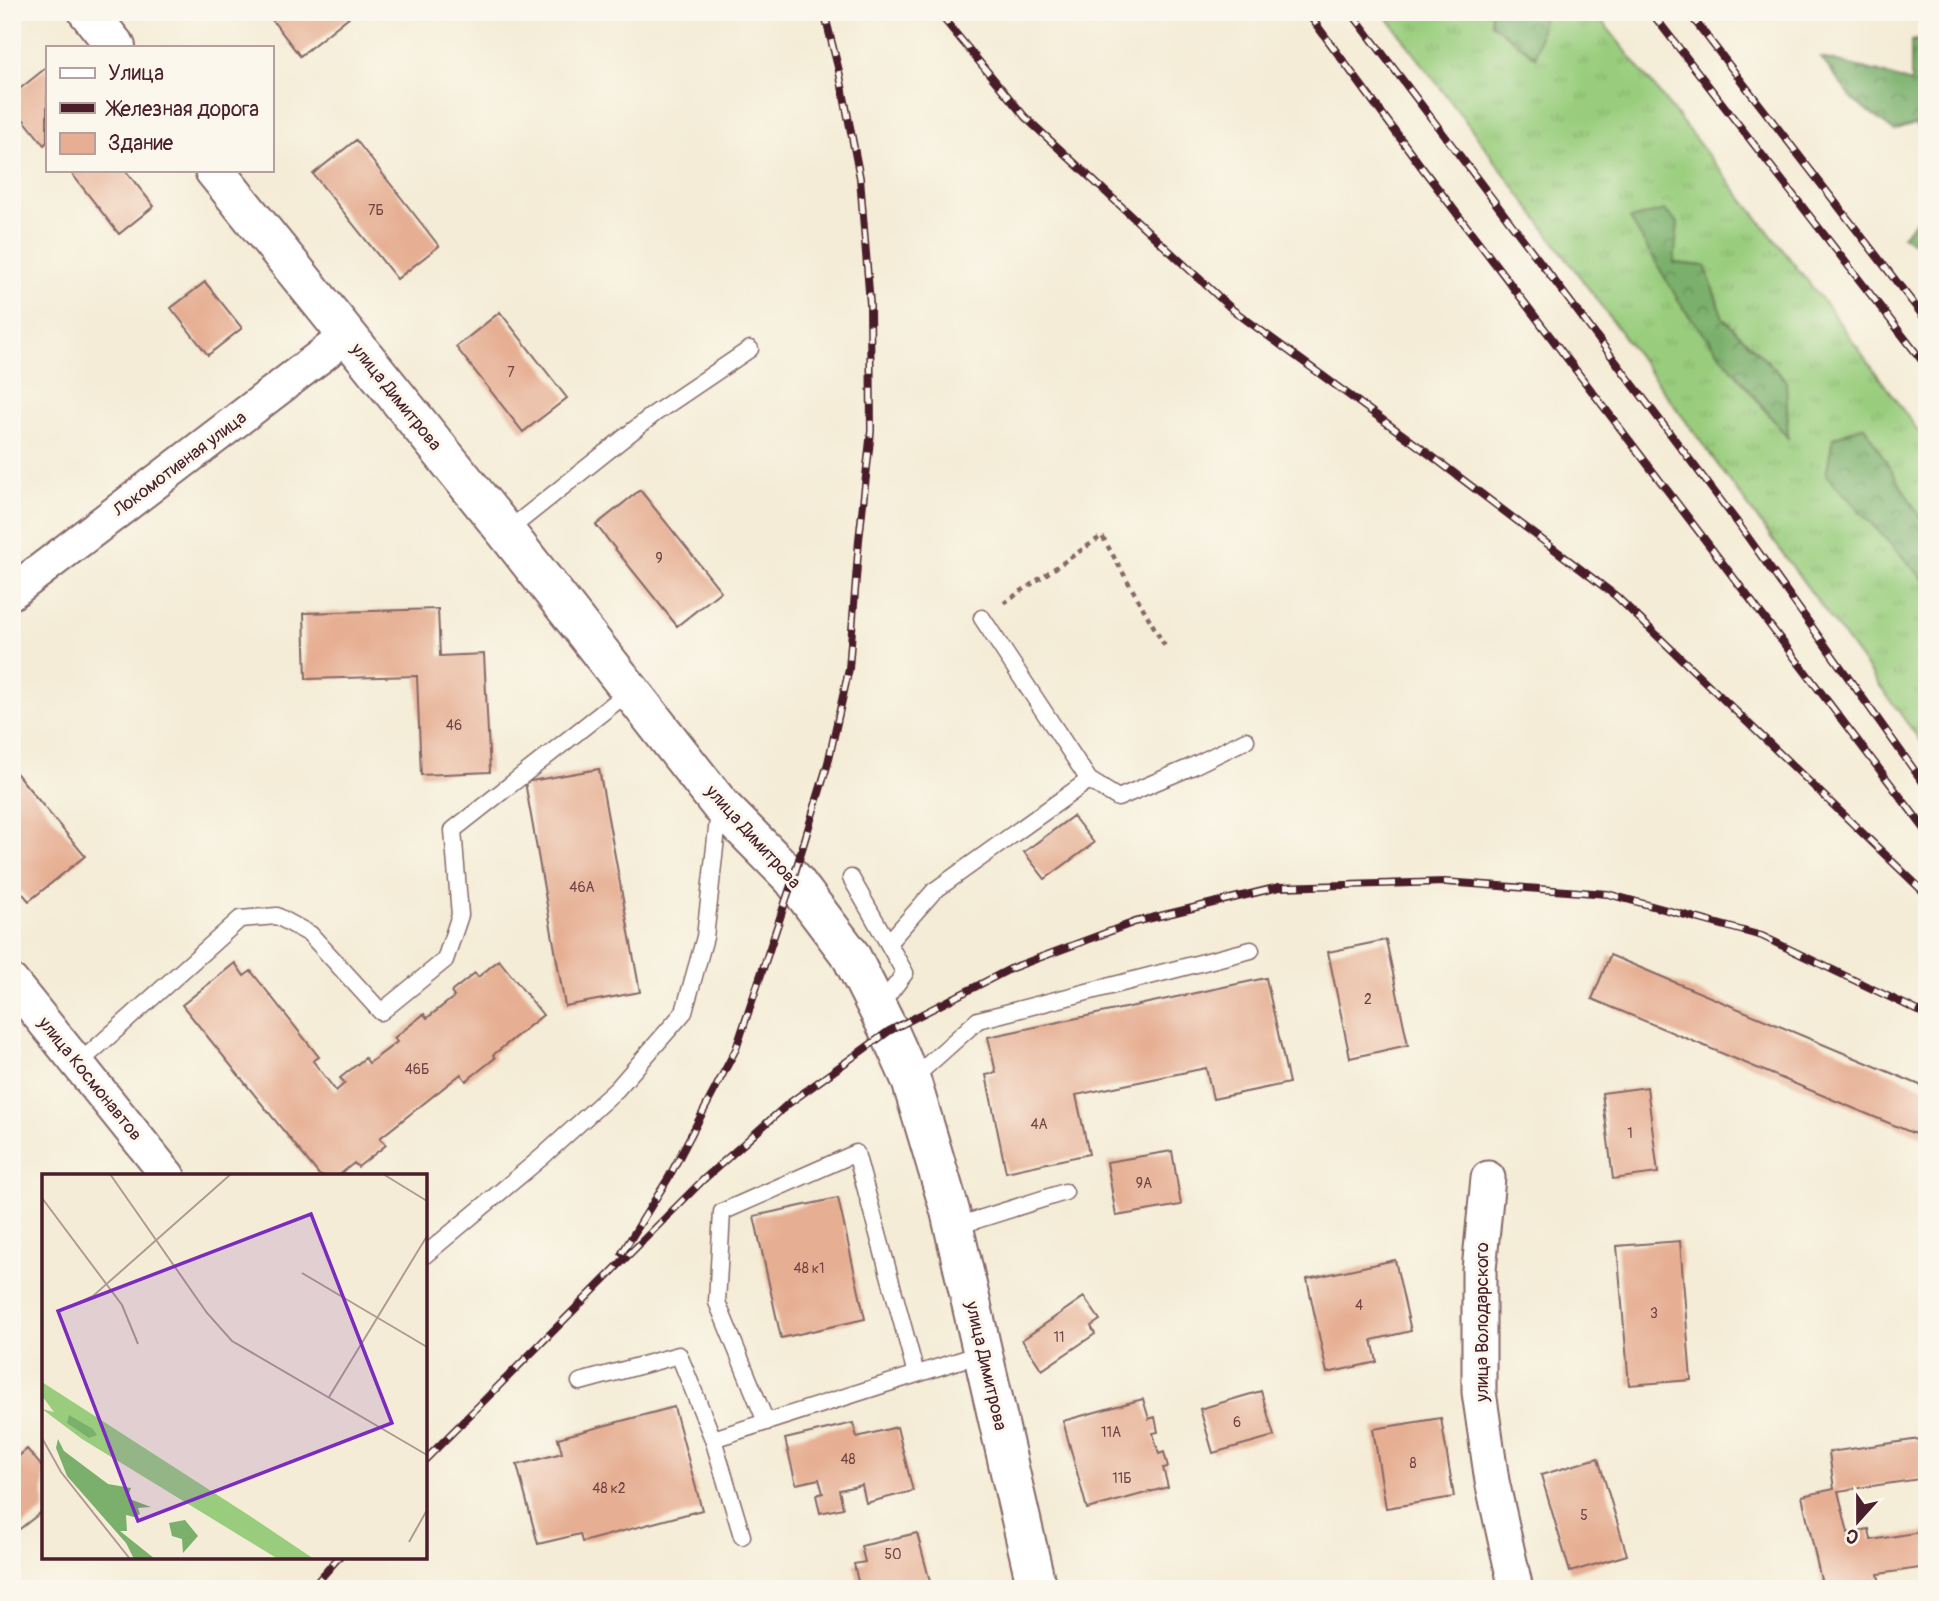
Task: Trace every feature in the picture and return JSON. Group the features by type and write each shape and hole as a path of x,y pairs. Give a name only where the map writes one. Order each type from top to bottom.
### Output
{"street":[{"path":"88,12 115,46"},
{"name":"улица Димитрова","path":"216,172 506,532 720,805 793,878 851,957 911,1080 954,1227 1037,1589"},
{"name":"Локомотивная улица","path":"12,592 347,336"},
{"name":"улица Космонавтов","path":"12,982 166,1174"},
{"name":"улица Володарского","path":"1488,1178 1479,1270 1479,1392 1492,1481 1516,1589"}],"lane":[{"path":"506,532 654,414 750,349"},
{"path":"982,618 1089,780 1118,798 1246,740"},
{"path":"78,1064 240,919 277,916 310,934 381,1012 445,960 460,915 453,830 631,690"},
{"path":"888,943 934,891 1089,780"},
{"path":"427,1253 542,1157 617,1089 684,1012 705,937 720,805"},
{"path":"851,878 905,973 877,1009"},
{"path":"911,1080 978,1020 1251,950"},
{"path":"766,1422 717,1302 722,1212 856,1153 916,1374"},
{"path":"954,1227 1065,1192"},
{"path":"713,1439 983,1353"},
{"path":"580,1382 679,1355 713,1439 742,1536"}],"path":[{"path":"982,618 1101,536 1167,650"}],"green space":[{"path":"1383,12 1491,12 1491,23 1535,57 1544,12 1595,12 1828,307 1927,443 1927,528 1864,426 1826,474 1927,583 1927,750","holes":["1674,263 1705,266 1723,318 1786,380 1787,437 1683,308"]},
{"path":"1491,12 1544,12 1536,57 1491,23"},
{"path":"1927,39 1927,141 1915,124 1894,131 1854,101 1821,58 1911,83 1911,41"},
{"path":"1927,209 1927,251 1902,236"},
{"path":"1664,210 1678,223 1674,263 1705,266 1723,318 1786,380 1788,438 1683,308 1630,219"},
{"path":"1864,426 1927,528 1927,583 1826,475 1833,438"}],"building":[{"path":"266,12 355,12 300,56"},
{"path":"46,68 44,145 12,105 12,95"},
{"path":"356,140 439,246 397,279 313,174"},
{"path":"71,172 127,172 154,206 119,234"},
{"path":"205,282 242,328 208,355 171,308"},
{"path":"500,312 567,398 523,432 456,347"},
{"path":"640,490 721,591 677,626 596,525"},
{"path":"438,609 440,656 484,654 490,772 421,775 417,676 306,679 304,613"},
{"path":"12,768 85,856 29,901 12,881"},
{"path":"599,769 640,992 565,1006 525,782"},
{"path":"1073,816 1094,843 1045,879 1024,852"},
{"path":"1386,940 1408,1045 1350,1058 1328,952"},
{"path":"1610,955 1927,1088 1927,1139 1592,999"},
{"path":"499,960 543,1015 493,1055 495,1058 466,1081 461,1074 380,1138 386,1145 358,1167 354,1163 340,1174 318,1174 182,1005 235,963 244,976 251,971 319,1057 313,1061 336,1091 345,1083 340,1078 365,1058 369,1063 397,1042 394,1038 424,1014 427,1018 454,997 451,992 475,973 478,977"},
{"path":"1266,978 1289,1083 1213,1099 1206,1068 1076,1095 1089,1154 1006,1172 986,1075 996,1073 988,1037"},
{"path":"1647,1087 1658,1173 1613,1179 1602,1093"},
{"path":"1172,1151 1181,1205 1116,1216 1107,1162"},
{"path":"838,1198 865,1319 781,1338 754,1216"},
{"path":"1680,1241 1691,1380 1629,1385 1617,1246"},
{"path":"1395,1260 1411,1331 1372,1340 1377,1362 1327,1373 1307,1279"},
{"path":"1084,1297 1100,1320 1091,1326 1095,1334 1042,1370 1022,1340"},
{"path":"1261,1391 1274,1436 1213,1453 1200,1409"},
{"path":"1143,1399 1149,1419 1155,1417 1158,1432 1153,1433 1159,1454 1164,1452 1168,1467 1163,1468 1168,1487 1087,1509 1063,1421"},
{"path":"674,1407 702,1510 582,1542 580,1534 538,1544 517,1465 562,1453 558,1438"},
{"path":"1441,1418 1454,1497 1386,1508 1373,1429"},
{"path":"853,1423 857,1437 897,1427 913,1491 866,1503 862,1485 839,1490 843,1508 820,1513 816,1495 823,1493 819,1479 796,1484 785,1439"},
{"path":"1927,1438 1927,1478 1838,1491 1848,1533 1869,1529 1871,1540 1927,1531 1927,1567 1878,1574 1880,1584 1853,1589 1853,1586 1823,1589 1802,1496 1834,1489 1829,1452"},
{"path":"27,1449 42,1467 42,1512 12,1535 12,1462"},
{"path":"1598,1458 1627,1555 1570,1572 1541,1475"},
{"path":"917,1533 932,1589 872,1589 871,1583 859,1586 854,1564 865,1562 861,1546"}],"railway":[{"path":"622,1253 669,1177 736,1049 793,879 828,763 849,669 871,431 870,304 860,178 839,71 824,12"},
{"path":"938,12 1025,117 1233,310 1616,596 1927,895"},
{"path":"1307,12 1423,169 1927,832"},
{"path":"1351,12 1737,522 1927,788"},
{"path":"1651,12 1927,367"},
{"path":"1688,12 1927,321"},
{"path":"427,1458 703,1180 788,1104 889,1031 1012,968 1135,922 1279,887 1445,882 1608,894 1762,936 1927,1015"},
{"path":"311,1589 337,1559"}]}
